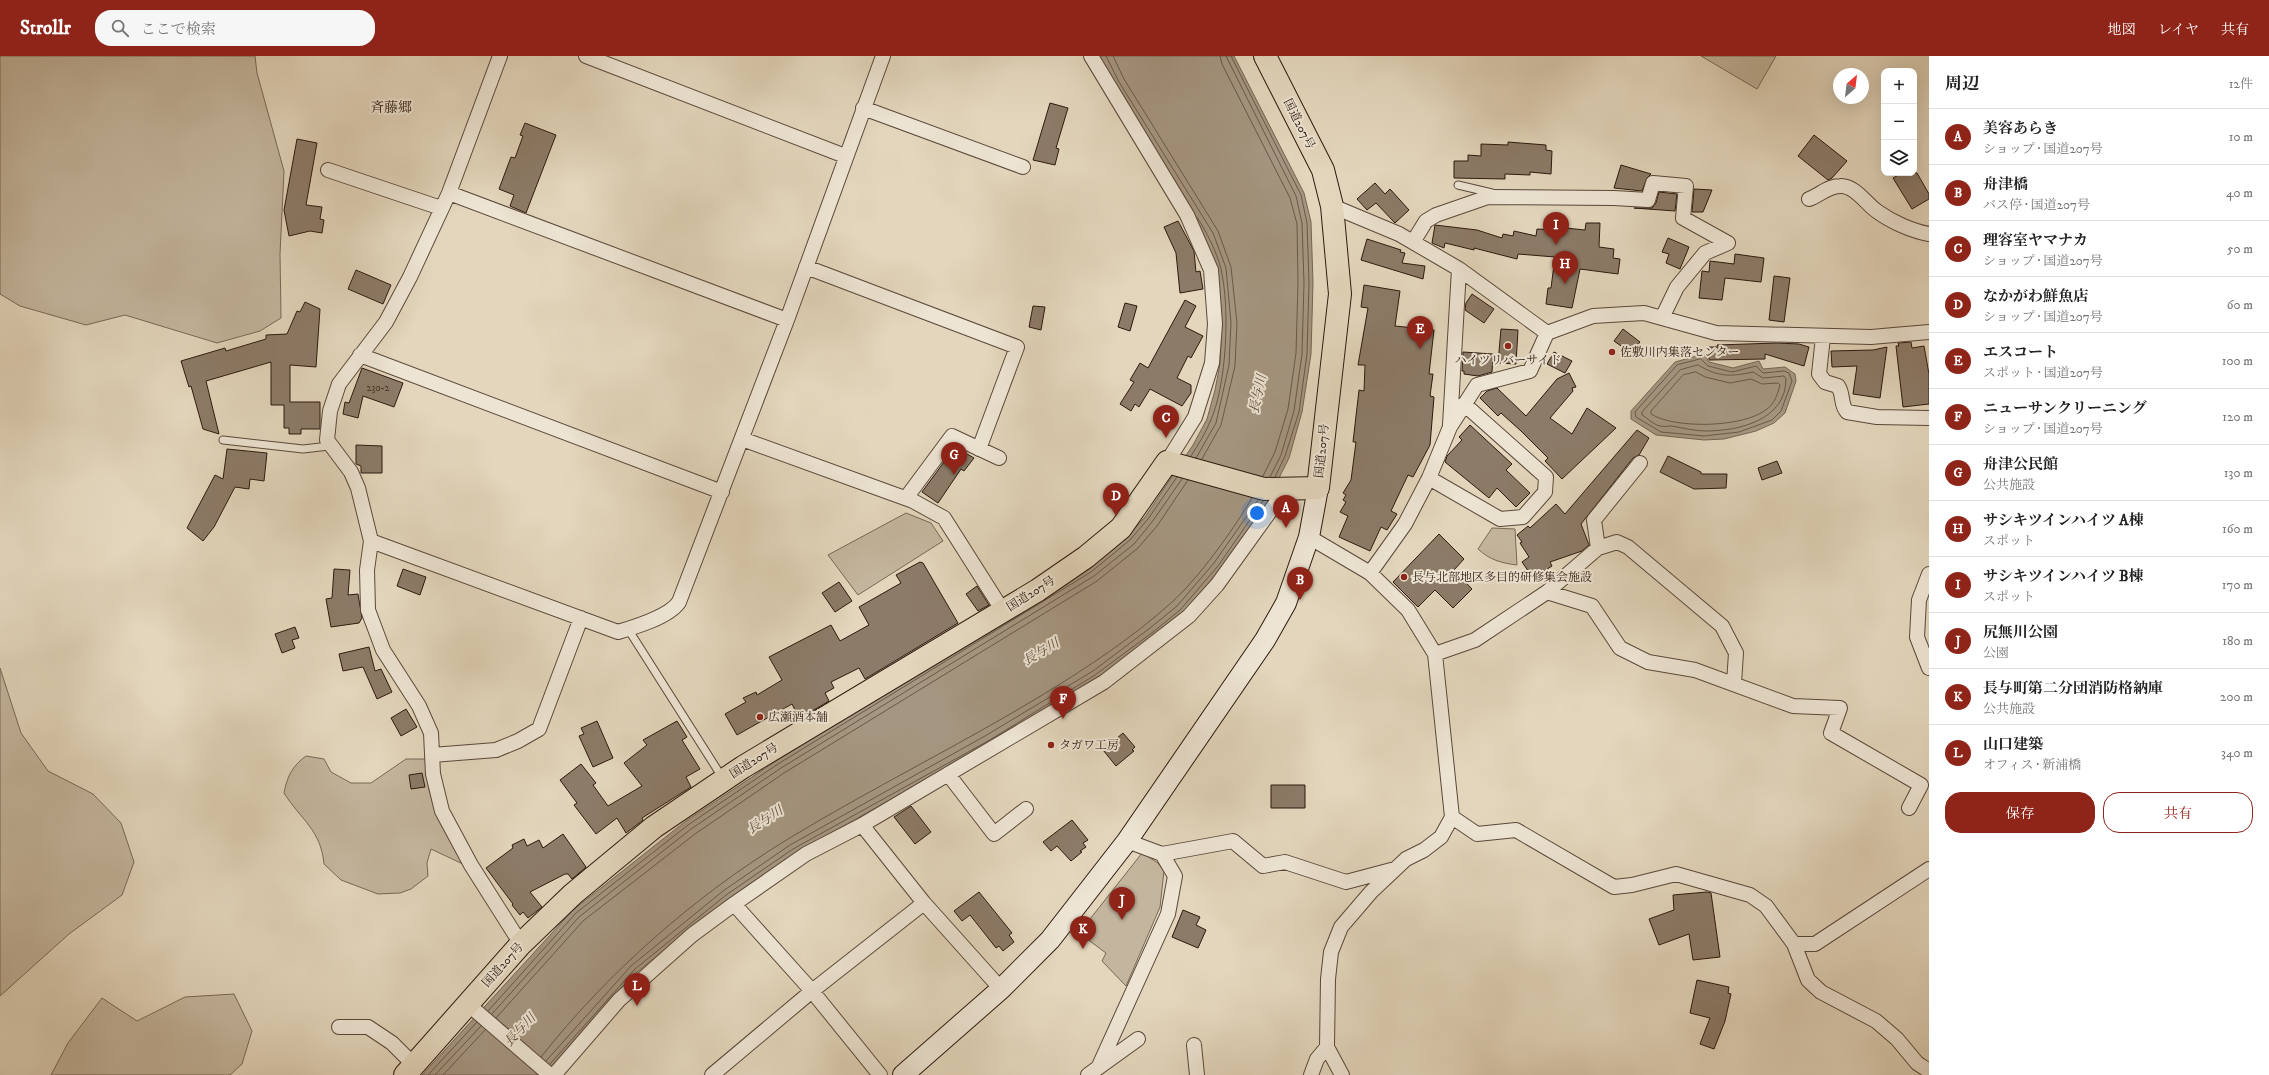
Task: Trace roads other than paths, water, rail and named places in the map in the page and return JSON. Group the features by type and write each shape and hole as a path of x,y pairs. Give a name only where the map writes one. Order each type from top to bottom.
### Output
{"highway":[{"name":"国道207号","path":"409,1070 472,1007 521,944 573,894 654,827 724,780 1038,590 1086,557 1121,528 1171,463 1247,486 1280,489 1318,488 1340,294 1332,206 1323,170 1265,56"}],"street":[{"path":"500,56 449,193 410,277 386,322 339,384 330,411 327,440 329,446 351,472 358,488 371,540 367,570 368,610 383,650 419,706 431,733 433,774 442,812 471,865 521,944"},
{"path":"586,56 845,156"},
{"path":"371,540 618,632 674,608 679,602 722,492 787,320 845,156 883,56"},
{"path":"1091,56 1187,215 1211,270 1215,324 1212,363 1195,416 1171,463"},
{"path":"863,108 1022,167"},
{"path":"328,170 441,208"},
{"path":"1413,242 1426,221 1436,215 1488,197 1648,200 1653,183 1686,186 1683,218 1728,243 1705,253 1677,287 1662,318"},
{"path":"1809,199 1820,196 1827,189 1841,186 1850,188 1878,212 1918,232 1929,234"},
{"path":"449,193 787,320"},
{"path":"1332,206 1398,234 1459,269 1547,333"},
{"path":"806,267 1017,347 979,449"},
{"path":"1450,427 1459,269"},
{"path":"1370,573 1405,524 1429,478 1450,427 1477,385 1530,371 1547,333 1593,316 1644,313 1716,333 1823,337 1871,337 1929,332"},
{"path":"1823,337 1819,374 1825,382 1838,386 1842,391 1842,406 1847,412 1877,417 1929,418"},
{"path":"360,355 722,492"},
{"path":"1429,478 1500,519 1523,517 1545,492 1546,476 1464,404"},
{"path":"906,498 952,436 999,458"},
{"path":"742,439 906,498 944,518 1003,611"},
{"path":"1598,548 1594,520 1640,463"},
{"path":"903,1075 1002,989 1050,940 1127,841 1265,640 1286,603 1309,537 1318,488"},
{"path":"472,1007 551,1075 619,1000 692,935 734,904 806,854 862,825 1104,682 1189,616 1217,585 1280,489"},
{"path":"1309,537 1370,573 1408,610 1435,654 1452,817 1441,837 1424,850 1406,859 1371,892 1341,927 1331,952 1328,979 1327,1047 1342,1075"},
{"path":"1435,654 1476,640 1547,592 1598,548 1617,542 1628,548 1722,626 1736,653 1734,683"},
{"path":"1929,574 1919,600 1917,637 1929,668"},
{"path":"1547,592 1592,606 1620,648 1648,662 1695,670 1734,683 1792,706 1840,708 1831,733 1921,786 1910,808"},
{"path":"432,755 496,750 518,741 539,729 581,618"},
{"path":"948,774 994,834 1026,809"},
{"path":"1452,817 1477,834 1516,830 1614,887 1632,885 1676,874 1750,895 1766,906 1794,944 1808,980 1821,992 1876,1021 1897,1039 1917,1063 1929,1071"},
{"path":"862,825 924,903 1002,989"},
{"path":"1127,841 1162,854 1233,841 1263,866 1285,862 1346,882 1397,868"},
{"path":"1093,1071 1168,914 1175,876 1162,854"},
{"path":"1794,944 1815,944 1929,869"},
{"path":"712,1075 812,991 924,903"},
{"path":"734,904 812,991 880,1075"},
{"path":"339,1027 368,1027 392,1043 409,1070"},
{"path":"1093,1071 1138,1039"},
{"path":"1194,1045 1197,1075"},
{"path":"1311,1075 1317,1059 1327,1047"}],"lane":[{"path":"1458,185 1510,198"},
{"path":"223,440 303,449 329,446"},
{"path":"628,629 724,780"}],"water":[{"name":"長与川","path":"1096,56 1234,56 1304,193 1311,222 1313,283 1311,354 1302,412 1289,458 1264,508 1221,568 1183,613 1098,678 990,744 795,853 728,899 637,972 547,1075 422,1075 573,910 686,821 776,761 1089,569 1127,537 1145,517 1193,445 1207,419 1220,364 1222,324 1217,270 1205,238 1111,86"},
{"path":"1704,354 1709,362 1733,368 1759,361 1763,369 1785,367 1795,374 1796,381 1785,413 1774,423 1756,431 1724,439 1704,440 1656,435 1631,419 1631,411 1675,362"}],"place":[{"name":"サシキツインハイツ B棟","path":"1556,245"},
{"name":"サシキツインハイツ A棟","path":"1565,284"},
{"name":"ハイツリバーサイド","path":"1508,346"},
{"name":"エスコート","path":"1420,349"},
{"name":"佐敷川内集落センター","path":"1612,352"},
{"name":"理容室ヤマナカ","path":"1166,438"},
{"name":"舟津公民館","path":"954,475"},
{"name":"なかがわ鮮魚店","path":"1116,516"},
{"name":"美容あらき","path":"1286,528"},
{"name":"長与北部地区多目的研修集会施設","path":"1404,577"},
{"name":"舟津橋","path":"1300,600"},
{"name":"広瀬酒本舗","path":"760,717"},
{"name":"ニューサンクリーニング","path":"1063,719"},
{"name":"タガワ工房","path":"1051,745"},
{"name":"尻無川公園","path":"1122,920"},
{"name":"長与町第二分団消防格納庫","path":"1083,949"},
{"name":"山口建築","path":"637,1006"}],"district":[{"name":"斉藤郷","path":"391,108"}]}
